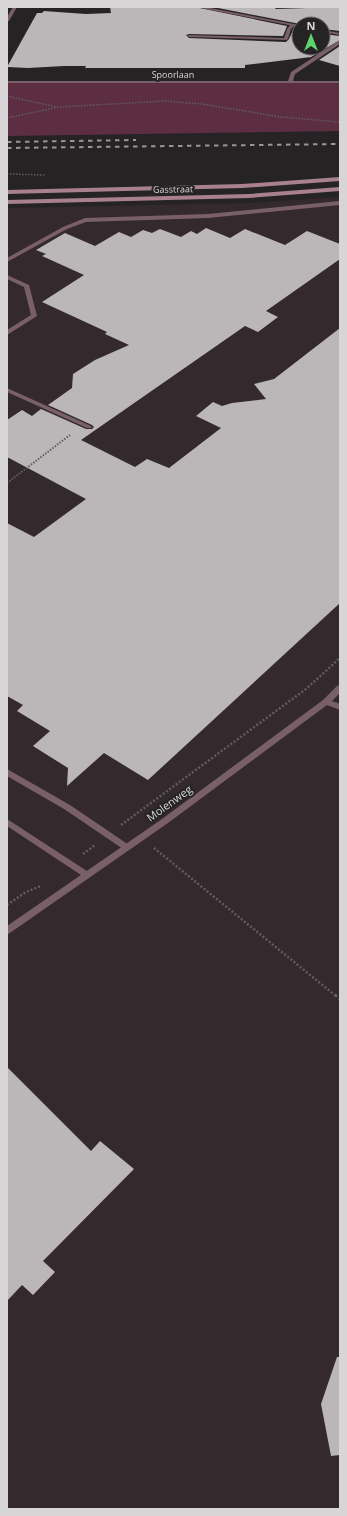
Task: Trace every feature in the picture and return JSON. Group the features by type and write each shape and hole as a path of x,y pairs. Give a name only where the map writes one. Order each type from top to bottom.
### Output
{"street":[{"path":"7,21 15,7"},
{"path":"198,7 291,25"},
{"path":"189,36 286,39 291,27"},
{"path":"290,82 293,73 340,42"},
{"name":"Spoorlaan","path":"7,82 340,82"},
{"name":"Gasstraat","path":"7,192 234,186 340,179"},
{"name":"Gasstraat","path":"7,202 242,196 340,190"},
{"path":"7,260 65,228 85,220 208,216 340,203"},
{"path":"7,277 27,286 34,316 7,333"},
{"path":"7,390 86,425"},
{"name":"Molenweg","path":"7,931 141,837 326,702 340,688"},
{"path":"326,702 340,707"},
{"path":"7,772 67,807 126,847"},
{"path":"7,822 87,875"}],"path":[{"path":"7,96 59,107"},
{"path":"7,118 59,107 165,101 202,104 281,117 340,122"},
{"path":"7,483 86,425"},
{"path":"70,864 107,835 306,689 340,658"},
{"path":"141,837 340,999"},
{"path":"7,905 26,892 42,885"}],"shaded area":[{"path":"7,83 340,83 340,131 7,136"},
{"path":"340,197 340,1509 7,1509 7,208 251,203"}],"building":[{"path":"110,7 195,7 287,26 283,36 186,35 189,38 286,42 291,35 291,56 313,56 245,65 245,68 85,68 86,66 28,68 7,67 37,13 42,13 44,11 86,14 111,13"},
{"path":"213,7 277,7 275,9 340,7 340,31 331,30 331,16 291,16 291,22"},
{"path":"331,35 340,36 340,40 331,45"},
{"path":"340,46 340,66 319,60 325,56 331,56 331,52"},
{"path":"206,228 230,238 245,229 285,245 307,231 340,244 340,259 266,311 278,317 258,332 245,326 81,440 135,467 147,459 169,468 221,428 196,416 213,402 222,406 232,403 266,399 254,384 274,379 340,328 340,603 148,780 104,753 67,786 68,768 33,746 50,731 17,711 23,705 7,696 7,523 34,537 86,499 7,457 7,420 22,410 32,416 41,409 86,429 92,429 94,427 92,425 48,405 72,388 73,374 95,360 129,345 105,334 107,332 42,302 84,275 42,256 46,254 36,250 65,233 95,246 119,232 131,237 143,230 152,233 160,229 181,237 191,231 197,234"},
{"path":"7,1067 91,1151 100,1141 134,1169 43,1261 55,1272 33,1295 22,1285 7,1301"},
{"path":"337,1357 340,1357 340,1455 331,1456 321,1404"}],"railway":[{"path":"7,142 136,140"},
{"path":"7,148 340,144"}]}
